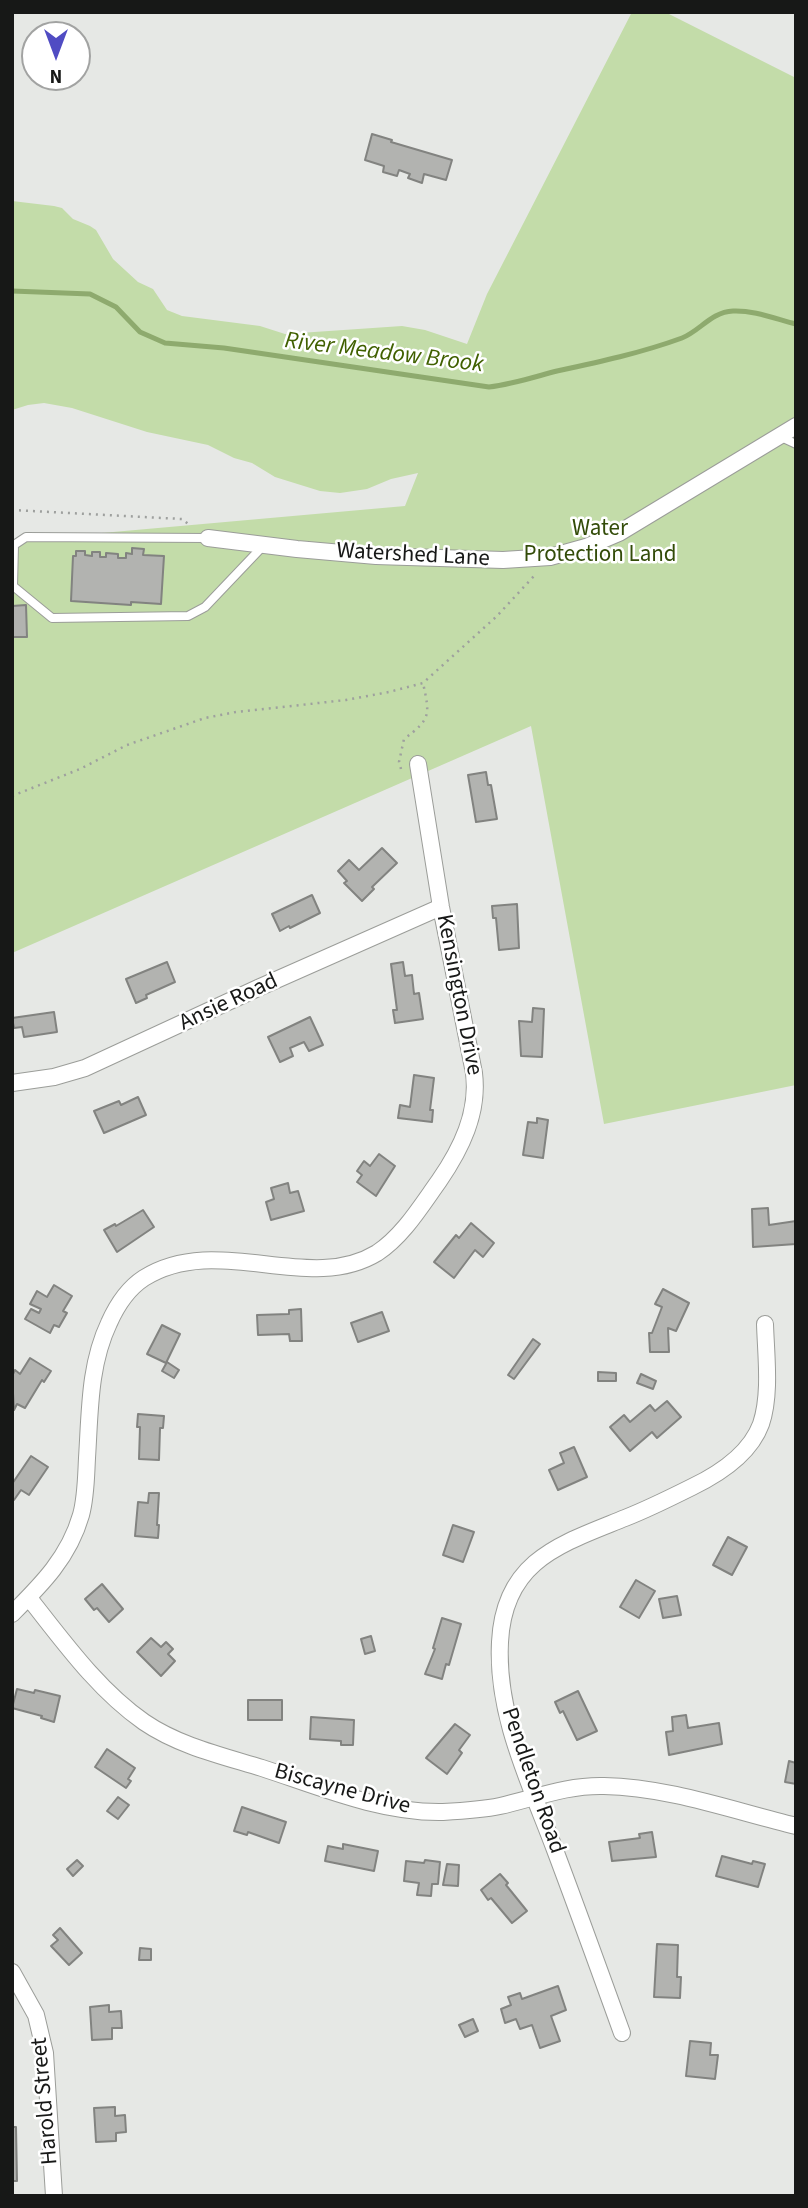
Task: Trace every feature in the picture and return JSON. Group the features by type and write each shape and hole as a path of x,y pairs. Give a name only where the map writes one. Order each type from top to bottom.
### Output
{"street":[{"name":"Watershed Lane","path":"208,538 376,556 503,560 550,557 586,547 619,533 788,440 796,426"},
{"name":"Kensington Drive","path":"12,1614 58,1566 80,1517 85,1489 90,1399 95,1363 102,1339 125,1295 143,1279 164,1268 189,1262 226,1259 312,1268 342,1265 366,1258 400,1233 446,1171 470,1125 475,1083 441,907 418,764"},
{"name":"Ansie Road","path":"12,1083 54,1077 85,1068 441,907"},
{"name":"Pendleton Road","path":"622,2033 509,1723 501,1677 502,1623 514,1591 526,1571 550,1551 705,1481 738,1457 761,1422 766,1376 765,1324"},
{"name":"Biscayne Drive","path":"29,1598 85,1667 123,1706 155,1729 195,1747 388,1807 440,1812 470,1810 588,1786 625,1787 679,1797 796,1826"},
{"name":"Harold Street","path":"12,1972 36,2015 45,2053 54,2196"}],"lane":[{"path":"208,538 26,537 14,545 13,586 52,618 188,616 205,607 264,545"}],"path":[{"path":"12,510 181,519 208,538"},
{"path":"12,796 80,769 127,745 205,718 346,700 423,683 498,616 550,557"},
{"path":"403,777 399,762 404,739 423,726 429,708 423,683"}],"green space":[{"name":"Water Protection Land","path":"632,12 665,12 796,78 796,1085 604,1124 531,726 12,953 12,541 405,506 418,473 391,479 367,489 340,493 320,491 275,477 252,463 234,458 208,445 147,432 72,408 44,403 12,410 12,201 62,208 73,219 96,230 113,259 138,282 153,289 167,310 182,316 260,326 285,334 402,326 425,330 467,344 487,294"}],"building":[{"path":"372,134 452,160 446,180 424,174 422,183 408,178 410,174 399,170 397,176 383,172 384,166 365,160"},
{"path":"132,548 144,549 143,555 164,556 161,604 71,601 73,556 76,556 76,551 85,551 85,555 92,556 92,552 100,552 100,557 106,557 106,553 118,554 118,558 126,558 126,553 132,554"},
{"path":"26,605 27,637 12,637 12,606"},
{"path":"486,772 497,819 476,822 468,775"},
{"path":"382,848 397,863 372,887 374,889 362,901 344,883 347,881 338,871 349,860 359,870"},
{"path":"312,895 320,913 280,931 272,914"},
{"path":"517,904 519,948 499,950 492,906"},
{"path":"167,962 175,982 146,995 147,998 136,1003 126,979"},
{"path":"403,962 405,976 412,975 414,994 419,993 423,1019 395,1023 393,1010 397,1010 391,964"},
{"path":"533,1008 544,1009 542,1057 521,1056 519,1021 532,1022"},
{"path":"54,1012 57,1032 24,1037 22,1027 14,1028 12,1018"},
{"path":"310,1017 323,1045 309,1051 304,1042 290,1048 293,1056 280,1062 268,1037"},
{"path":"414,1075 434,1078 430,1110 433,1110 432,1122 398,1118 400,1105 410,1107"},
{"path":"138,1097 146,1115 104,1133 94,1111 119,1101 121,1105"},
{"path":"537,1118 548,1120 543,1158 523,1155 528,1122 537,1123"},
{"path":"379,1154 395,1166 376,1196 357,1182 362,1175 357,1171 364,1161 370,1166"},
{"path":"288,1183 290,1193 298,1191 304,1211 271,1220 266,1202 274,1199 271,1188"},
{"path":"768,1208 769,1225 796,1221 796,1244 753,1247 752,1209"},
{"path":"143,1210 154,1227 117,1252 104,1230"},
{"path":"471,1223 494,1243 483,1257 475,1250 454,1278 434,1262 456,1235 459,1238"},
{"path":"54,1285 72,1296 63,1311 67,1313 59,1327 54,1325 50,1333 25,1319 31,1309 39,1313 41,1309 30,1304 37,1291 47,1297"},
{"path":"663,1289 689,1303 676,1331 668,1328 669,1352 650,1352 649,1333 652,1333 662,1307 655,1304"},
{"path":"301,1309 302,1341 290,1341 289,1334 258,1335 257,1315 289,1314 289,1310"},
{"path":"382,1312 389,1331 358,1342 351,1323"},
{"path":"162,1325 180,1334 166,1363 147,1354"},
{"path":"533,1339 540,1344 514,1379 508,1375"},
{"path":"30,1358 51,1371 44,1382 42,1380 25,1408 17,1404 14,1410 12,1376 15,1370 20,1374"},
{"path":"167,1362 179,1370 174,1378 162,1371"},
{"path":"598,1372 616,1373 616,1381 598,1381"},
{"path":"641,1374 656,1381 653,1389 637,1383"},
{"path":"667,1401 681,1417 657,1438 652,1432 630,1451 610,1427 624,1415 630,1422 650,1405 655,1411"},
{"path":"138,1414 164,1416 163,1428 160,1428 159,1460 139,1459"},
{"path":"574,1447 587,1477 558,1490 549,1470 564,1463 560,1453"},
{"path":"31,1456 48,1467 29,1495 21,1490 14,1500 12,1484"},
{"path":"149,1493 159,1493 158,1538 135,1536 138,1502 148,1503"},
{"path":"453,1525 474,1532 463,1562 443,1555"},
{"path":"728,1537 747,1547 732,1575 713,1565"},
{"path":"636,1580 655,1591 639,1618 620,1607"},
{"path":"102,1584 123,1609 109,1622 85,1599"},
{"path":"677,1596 681,1615 663,1618 659,1599"},
{"path":"442,1618 461,1624 442,1679 425,1674 435,1649 433,1648"},
{"path":"371,1636 375,1651 365,1654 361,1639"},
{"path":"151,1638 161,1647 166,1642 173,1649 168,1654 175,1661 161,1676 137,1652"},
{"path":"17,1689 60,1696 54,1722 12,1708"},
{"path":"578,1691 597,1731 577,1740 563,1711 560,1713 555,1702"},
{"path":"248,1700 282,1700 282,1720 248,1720"},
{"path":"686,1715 688,1728 719,1723 722,1744 669,1755 666,1732 673,1731 672,1717"},
{"path":"311,1717 354,1720 353,1745 341,1745 341,1741 310,1739"},
{"path":"455,1724 470,1735 459,1750 462,1753 447,1774 426,1758"},
{"path":"107,1749 135,1768 126,1788 95,1767"},
{"path":"789,1761 796,1763 796,1784 785,1782"},
{"path":"118,1797 129,1805 118,1819 107,1811"},
{"path":"242,1807 286,1822 279,1843 248,1832 247,1835 234,1831"},
{"path":"652,1832 656,1857 612,1861 609,1842 640,1838 639,1834"},
{"path":"343,1844 378,1851 374,1871 325,1861 328,1846 343,1849"},
{"path":"722,1856 752,1864 753,1861 765,1864 758,1887 716,1876"},
{"path":"77,1860 83,1866 73,1876 67,1869"},
{"path":"425,1860 440,1862 438,1884 432,1884 431,1896 417,1895 419,1883 404,1881 406,1861 424,1863"},
{"path":"447,1864 459,1865 458,1886 443,1885"},
{"path":"500,1874 527,1911 512,1923 481,1890"},
{"path":"60,1928 82,1953 69,1965 51,1946 58,1940 53,1935"},
{"path":"657,1944 678,1945 677,1977 681,1977 680,1998 654,1997"},
{"path":"140,1948 151,1949 151,1960 139,1960"},
{"path":"558,1986 566,2010 551,2016 560,2041 540,2048 532,2025 520,2029 516,2019 505,2023 501,2009 511,2005 508,1997 520,1993 522,1999"},
{"path":"109,2005 109,2012 121,2011 122,2028 112,2028 112,2039 92,2040 90,2007"},
{"path":"473,2019 478,2031 465,2037 459,2025"},
{"path":"690,2041 711,2043 710,2055 718,2055 715,2079 686,2076"},
{"path":"115,2107 115,2116 125,2115 126,2132 116,2133 116,2141 96,2142 94,2108"},
{"path":"12,2127 16,2127 17,2181 12,2181"}],"waterway":[{"name":"River Meadow Brook","path":"12,291 90,294 116,307 140,332 165,343 224,348 489,387 620,357 667,343 688,335 725,312 748,312 796,324"}]}
